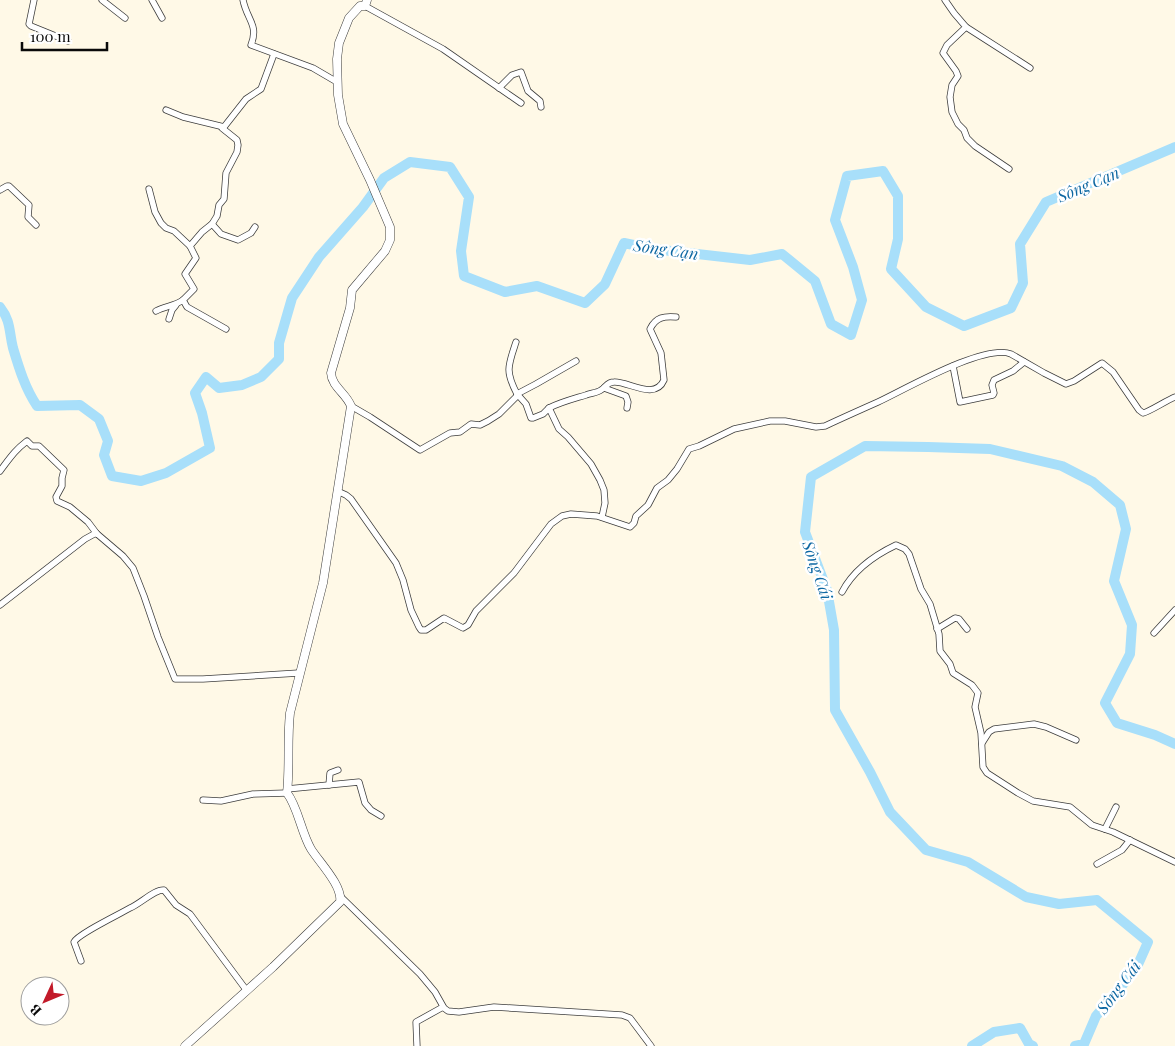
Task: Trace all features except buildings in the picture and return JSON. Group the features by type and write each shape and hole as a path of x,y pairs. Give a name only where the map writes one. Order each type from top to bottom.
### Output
{"street":[{"path":"34,0 29,24 68,41"},
{"path":"102,0 125,18"},
{"path":"152,0 162,18"},
{"path":"243,0 248,18 255,30 251,45 313,68 337,82"},
{"path":"945,0 966,27 1030,68"},
{"path":"521,104 442,49 366,3 360,6 349,18 342,34 337,59 340,114 383,209 390,227 390,240 385,251 352,290 350,308 331,373 332,380 345,395 351,406 420,450 450,433 460,432 471,424 480,425 488,421 499,414 517,394 576,361"},
{"path":"966,27 947,45 943,53 958,76 950,90 952,112 967,138 975,146 1009,169"},
{"path":"222,128 246,99 261,89 274,54"},
{"path":"499,88 512,75 521,72 528,91 540,101 541,107"},
{"path":"166,110 183,118 222,128 237,140 238,145 237,152 226,173 224,200 219,205 217,216 212,224 190,246"},
{"path":"0,190 10,186 29,206 28,217 36,225"},
{"path":"149,189 155,212 161,223 166,228 174,231 190,246 196,258 186,274 194,289 172,310 169,319"},
{"path":"212,224 221,234 238,240 251,233 254,227"},
{"path":"183,300 187,307 226,329"},
{"path":"156,311 177,305"},
{"path":"516,342 508,374 517,394 533,418 543,414 558,403 570,401 604,388 613,381 634,388 655,389 664,380 662,353 650,328 658,318 665,316 676,317"},
{"path":"337,491 351,499 388,549 403,580 411,610 419,627 426,630 444,618 461,628 466,627 476,611 514,572 551,524 562,516 585,515 602,517 629,528 636,516 648,506 657,488 668,480 677,469 688,449 699,446 734,429 770,421 784,421 816,427 825,426 953,366 996,352 1005,352 1066,384 1074,382 1102,363 1113,372 1143,413 1175,397"},
{"path":"953,366 960,402 993,396 992,385 994,380 1013,372 1024,362"},
{"path":"604,388 626,396 627,408"},
{"path":"351,406 323,583 300,673 289,726 290,762 287,791 309,844 337,886 341,897 420,974 435,992 443,1007 451,1012 494,1007 622,1015 630,1018 652,1046"},
{"path":"549,408 559,429 591,464 600,480 604,490 605,503 602,517"},
{"path":"0,471 11,458 13,452 26,442 32,446 39,446 64,470 62,486 56,497 57,501 70,507 88,522 97,534 123,556 133,568 175,678 204,679 300,673"},
{"path":"0,605 90,535 97,534"},
{"path":"842,592 856,573 875,557 894,545 905,549 911,558 921,589 930,604 937,630 939,648 950,664 953,673 972,685 978,692 975,707 982,743 983,767 986,773 1033,801 1070,808 1088,823 1106,829 1175,862"},
{"path":"1154,633 1175,610"},
{"path":"937,630 955,618 959,619 967,629"},
{"path":"982,743 989,732 994,729 1034,724 1076,740"},
{"path":"329,785 330,772 338,770"},
{"path":"203,800 221,801 253,794 359,782 365,803 371,810 381,816"},
{"path":"1106,829 1116,808"},
{"path":"1097,864 1122,850 1130,840"},
{"path":"81,961 74,942 76,938 113,916 143,902 157,890 162,889 176,904 190,914 247,991"},
{"path":"185,1046 332,912 340,902 341,897"},
{"path":"417,1046 416,1022 443,1007"}],"waterway":[{"name":"Sông Cạn","path":"0,307 8,322 13,348 23,378 37,406 80,405 99,419 108,441 104,455 112,476 141,481 166,473 210,448 195,393 206,377 219,388 242,385 261,377 279,359 279,343 292,298 319,257 363,207 384,178 410,162 450,167 469,197 461,251 464,276 505,292 537,286 585,303 605,284 624,243 653,249 750,260 782,254 815,281 831,324 851,335 862,300 853,267 835,220 847,176 883,171 898,196 898,239 891,269 926,307 964,326 1011,308 1023,283 1020,244 1046,202 1175,147"},
{"name":"Sông Cái","path":"1075,1046 1084,1044 1096,1016 1136,969 1148,942 1097,900 1059,904 1026,897 968,862 926,850 890,812 835,710 834,630 827,590 805,532 811,477 865,446 928,447 990,449 1062,466 1093,482 1120,505 1126,529 1114,581 1132,625 1130,654 1105,703 1117,723 1155,735 1175,744"},
{"name":"Sông Cái","path":"972,1046 994,1032 1020,1028 1029,1044 1033,1046"}]}
